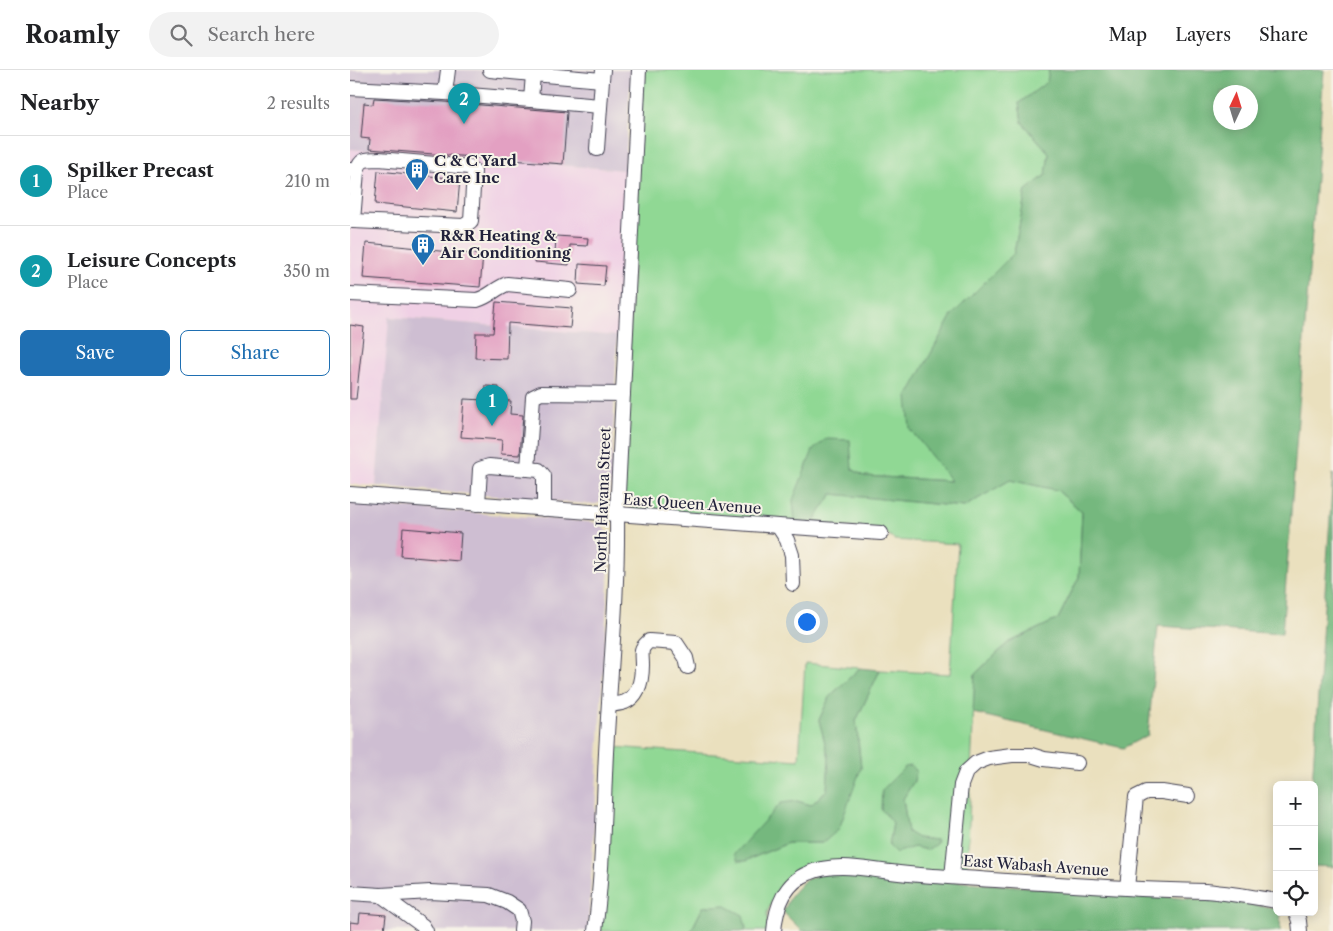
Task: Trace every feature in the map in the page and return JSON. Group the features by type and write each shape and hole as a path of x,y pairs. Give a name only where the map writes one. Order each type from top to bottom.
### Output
{"street":[{"path":"445,93 448,70"},
{"path":"490,70 533,74 602,75 597,149"},
{"name":"North Havana Street","path":"595,931 617,583 617,514 639,70"},
{"path":"531,100 533,74"},
{"path":"350,88 445,93 600,106"},
{"path":"364,160 469,168 474,171 471,221 464,226 352,221 353,171 364,160"},
{"path":"350,294 477,300 488,297 499,287 507,284 570,290"},
{"path":"528,469 533,397 541,393 623,394"},
{"path":"478,504 480,469 489,466 539,470 544,476 544,509"},
{"name":"East Queen Avenue","path":"350,494 881,533"},
{"path":"778,526 787,540 792,555 793,584"},
{"path":"609,705 624,702 635,694 640,686 641,651 650,640 676,643 686,658 688,666"},
{"path":"952,877 960,785 966,772 976,763 990,758 1012,755 1031,755 1044,760 1077,763"},
{"path":"1127,888 1136,797 1146,792 1162,792 1188,796"},
{"name":"East Wabash Avenue","path":"774,931 777,912 784,893 795,881 816,870 844,868 952,877 1206,892 1273,900"},
{"path":"350,893 381,895 430,892 489,895 507,902 519,910 522,921 521,931"},
{"path":"381,895 423,926 426,931"},
{"path":"1297,916 1300,931"}],"shaded area":[{"path":"350,70 631,70 625,170 350,149"},
{"path":"350,149 625,170 617,336 390,317 376,486 350,484"},
{"path":"389,317 617,336 611,485 609,494 604,501 588,504 376,486"},
{"path":"350,503 592,522 601,525 606,531 610,548 588,931 350,931"}],"green space":[{"path":"642,70 1049,70 1048,82 1019,103 1022,122 1049,153 1046,175 1026,191 1014,253 952,315 910,429 952,481 864,476 852,469 795,523 632,508 627,504 622,493"},
{"path":"1049,70 1324,70 1282,634 1158,626 1148,735 1123,748 973,713 975,674 1008,643 1058,619 1079,577 1082,512 1057,490 1010,480 964,507 832,494 811,525 795,523 793,500 813,450 826,439 850,440 852,469 864,476 951,481 910,429 907,397 952,315 1014,253 1026,190 1046,175 1049,153 1022,122 1019,103 1047,82"},
{"path":"1333,474 1333,867 1318,866 1318,781 1312,781"},
{"path":"1010,480 1057,490 1082,512 1079,577 1058,619 1008,643 975,674 967,872 793,875 775,895 767,913 768,931 744,931 746,927 703,907 691,931 599,931 613,747 799,760 805,663 860,668 830,696 819,720 829,758 827,790 811,805 797,801 745,861 788,843 823,843 861,768 856,721 880,670 950,674 958,544 895,540 883,530 811,525 832,494 964,507","holes":["911,766 914,781 903,798 908,833 917,838 936,840 927,850 914,847 889,846 893,823"]},
{"path":"860,668 880,670 856,721 861,768 839,829 823,843 788,843 745,861 738,861 734,854 781,803 797,801 811,805 827,790 829,758 819,720 830,696"},
{"path":"911,766 916,770 914,781 903,799 908,832 918,838 937,840 936,844 927,850 914,847 896,853 889,846 893,823 881,809 882,790 905,767"},
{"path":"826,872 1234,902 1273,908 1273,916 1281,916 1280,931 802,931 783,912 792,894 805,880"},
{"path":"724,905 743,915 746,927 744,931 691,931 703,907"}],"building":[{"path":"374,98 567,112 563,164 369,149 370,139 361,138 364,103 373,104"},
{"name":"C & C Yard Care Inc","path":"378,171 460,179 457,212 375,204"},
{"path":"556,236 588,238 587,246 570,245 569,265 535,262 536,252 555,254"},
{"name":"R&R Heating & Air Conditioning","path":"366,243 483,255 480,287 363,278"},
{"path":"579,264 606,266 604,286 578,284"},
{"path":"496,302 572,308 570,328 508,323 507,359 475,358 476,333 493,333"},
{"path":"350,325 364,327 356,399 350,399"},
{"path":"486,386 499,387 498,400 511,401 510,414 523,415 520,455 501,454 502,440 461,437 464,399 485,400"},
{"path":"403,528 461,533 459,561 401,556"},
{"path":"360,913 386,915 384,931 350,931 350,922 359,923"}],"place":[{"name":"Leisure Concepts","path":"464,124"},
{"name":"C & C Yard Care Inc","path":"417,191"},
{"name":"R&R Heating & Air Conditioning","path":"423,266"},
{"name":"Spilker Precast","path":"492,426"}]}
